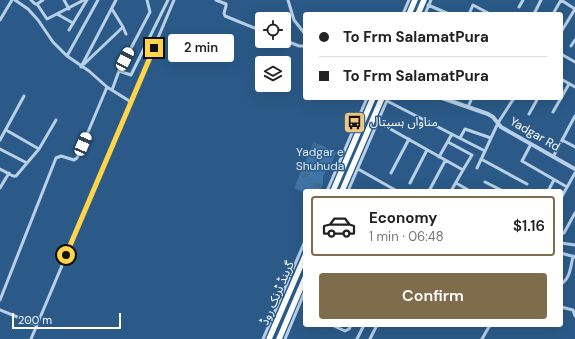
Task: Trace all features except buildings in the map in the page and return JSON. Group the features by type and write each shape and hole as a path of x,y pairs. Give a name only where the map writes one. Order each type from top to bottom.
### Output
{"highway":[{"path":"410,12 415,0"},
{"path":"419,12 424,0"},
{"path":"334,189 365,109 372,100"},
{"path":"343,189 385,100"},
{"path":"337,181 345,184"},
{"name":"گرینڈ ٹرنک روڈ","path":"269,339 303,261"},
{"name":"گرینڈ ٹرنک روڈ","path":"279,339 303,283"}],"street":[{"path":"0,20 13,0 28,9 38,20 53,42 67,56 81,67 89,71 107,87 131,102"},
{"path":"31,0 34,4 37,4 47,19 85,0"},
{"path":"37,4 43,0"},
{"path":"64,0 69,9"},
{"path":"69,30 85,0"},
{"path":"67,56 98,0"},
{"path":"81,67 116,0"},
{"path":"112,90 119,71 150,12 147,0"},
{"path":"30,339 174,0"},
{"path":"216,0 226,4 224,13 225,16 255,28"},
{"path":"288,0 294,20 303,31"},
{"path":"404,12 409,0"},
{"path":"425,12 431,0"},
{"path":"519,7 523,0"},
{"path":"535,12 541,0"},
{"path":"554,12 561,0 575,9 563,29"},
{"path":"119,71 131,75 166,1"},
{"path":"428,5 444,12"},
{"path":"470,12 473,5 486,12"},
{"path":"112,9 124,27 126,34"},
{"path":"57,14 73,23"},
{"path":"81,67 124,27"},
{"path":"571,46 575,40"},
{"path":"291,43 303,46"},
{"path":"563,55 575,62"},
{"path":"563,80 575,87"},
{"path":"563,94 569,84"},
{"path":"0,300 56,158 61,156 74,160 77,158 107,87"},
{"path":"0,140 24,96"},
{"path":"327,189 365,109 367,100"},
{"path":"349,189 378,122 385,100"},
{"path":"387,100 486,151"},
{"name":"Yadgar Rd","path":"448,100 488,114 493,117 501,127 575,168"},
{"path":"468,107 471,100"},
{"path":"477,168 498,123 513,100"},
{"path":"529,114 537,100"},
{"path":"553,112 560,100"},
{"path":"553,156 575,116"},
{"path":"0,168 13,176 16,176 39,149 56,120"},
{"path":"378,122 463,170"},
{"path":"460,138 465,129 491,138"},
{"path":"6,130 39,149"},
{"path":"439,157 452,134"},
{"path":"391,173 409,140"},
{"path":"562,140 575,147"},
{"path":"448,142 472,155 452,189"},
{"path":"531,144 522,161 567,187"},
{"path":"0,150 27,164"},
{"path":"410,183 427,150"},
{"path":"481,159 527,184"},
{"path":"430,189 445,160"},
{"path":"358,169 393,189"},
{"path":"0,188 9,173"},
{"path":"563,194 575,173"},
{"path":"549,189 554,180"},
{"path":"486,182 499,189"},
{"path":"456,183 466,189"},
{"path":"564,233 575,215"},
{"path":"563,244 575,245"},
{"path":"263,339 303,246"},
{"path":"563,254 574,257 568,277 563,282"},
{"path":"285,339 303,296"},
{"path":"563,308 573,310 575,316"},
{"path":"0,310 37,325"},
{"path":"336,327 345,331 350,327"},
{"path":"357,339 363,327"},
{"path":"370,339 376,327"},
{"path":"482,339 489,327"}],"green space":[{"name":"Yadgar e Shuhuda","path":"314,142 336,152 330,167 323,176 321,189 303,189 303,192 294,188"}],"place":[{"name":"مناواں ہسپتال","path":"354,122"}],"route":[{"path":"66,255 154,48"}]}
